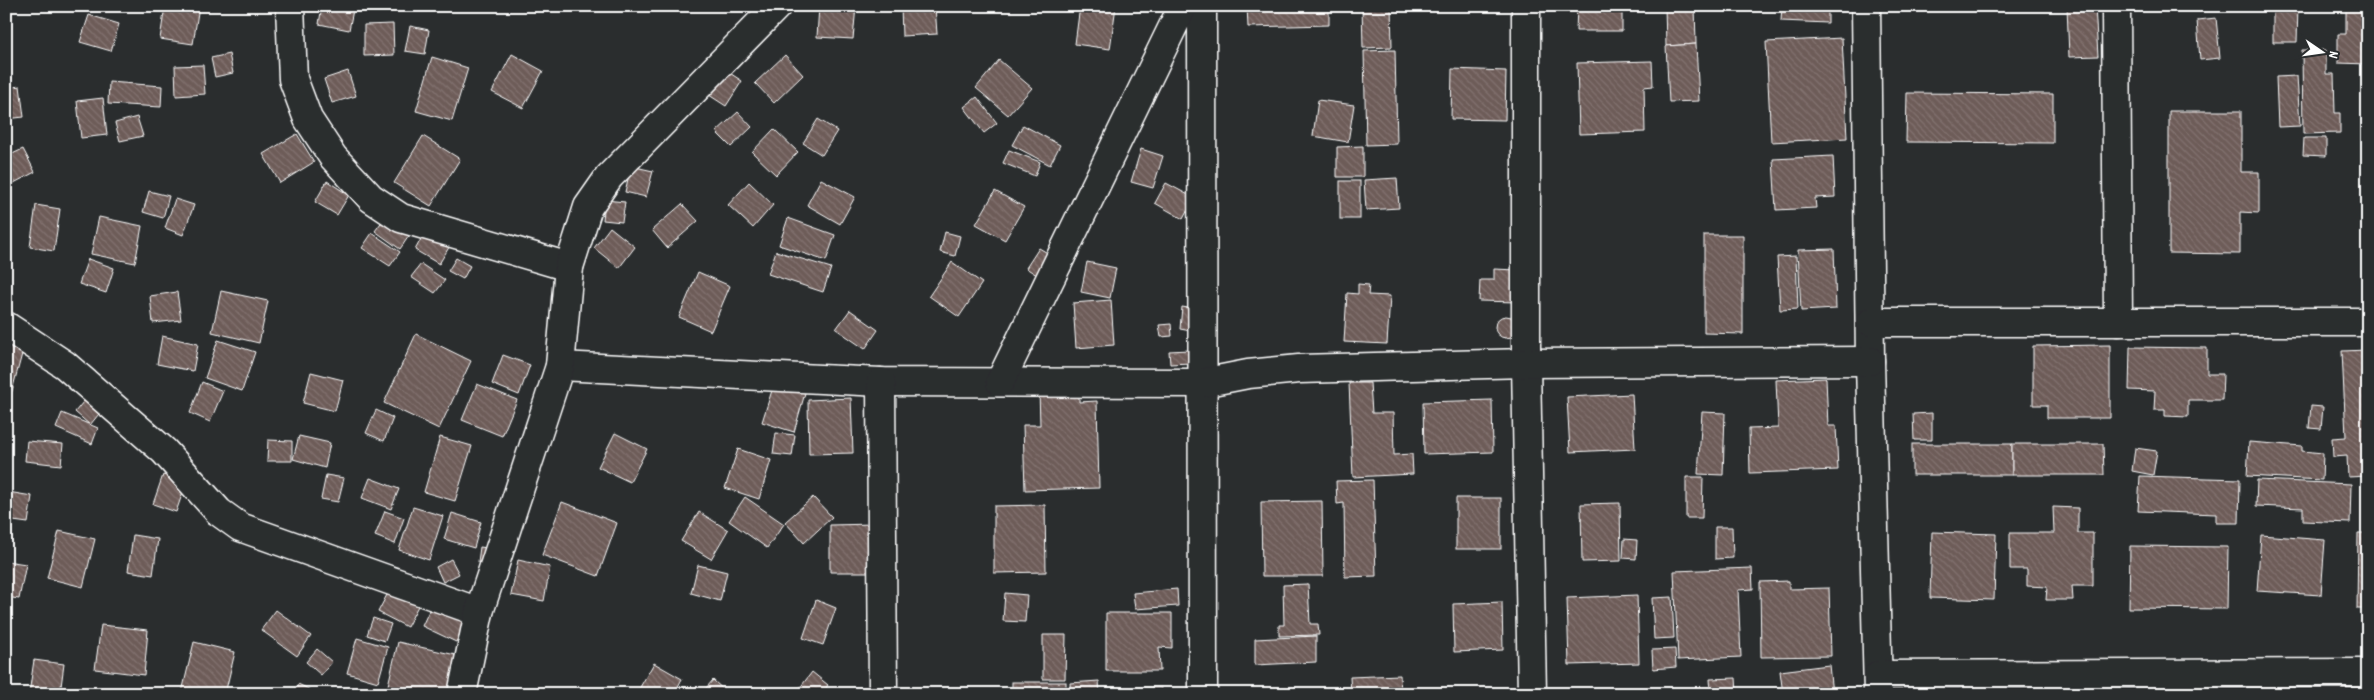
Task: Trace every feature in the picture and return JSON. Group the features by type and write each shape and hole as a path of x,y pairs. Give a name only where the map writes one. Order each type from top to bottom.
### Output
{"street":[{"path":"290,6 294,78 308,120 333,157 371,198 401,218 569,267"},
{"path":"462,694 479,612 560,366 569,267 588,207 609,177 777,6"},
{"path":"1000,382 1183,6"},
{"path":"1202,6 1204,694"},
{"path":"1526,6 1526,363 1532,694"},
{"path":"1866,6 1870,361 1878,684 2368,674"},
{"path":"2116,6 2118,322"},
{"path":"1871,322 2368,322"},
{"path":"6,326 72,371 164,451 219,512 240,527 479,612"},
{"path":"560,366 882,382 1202,383 1248,374 1299,369 1526,363 1870,361"},
{"path":"882,382 883,694"}],"building":[{"path":"165,6 199,6 193,44 160,39"},
{"path":"322,6 353,10 349,30 319,24"},
{"path":"819,6 856,6 853,39 817,37"},
{"path":"901,6 935,6 937,34 902,36"},
{"path":"1080,6 1116,6 1110,49 1075,44"},
{"path":"1247,6 1329,7 1329,25 1248,27"},
{"path":"1362,6 1391,6 1392,47 1363,48"},
{"path":"1577,6 1629,6 1629,11 1622,11 1622,31 1576,31"},
{"path":"1665,6 1695,6 1696,44 1666,46"},
{"path":"1782,6 1828,6 1828,23 1781,21"},
{"path":"2067,6 2095,6 2098,56 2069,57"},
{"path":"2273,6 2298,6 2297,42 2273,42"},
{"path":"2346,6 2368,6 2368,64 2338,63 2338,34 2346,34"},
{"path":"89,15 119,24 111,51 80,42"},
{"path":"2216,18 2220,58 2200,60 2197,20"},
{"path":"393,24 394,55 364,56 364,25"},
{"path":"410,26 429,30 425,54 405,51"},
{"path":"1842,38 1847,138 1771,142 1766,42"},
{"path":"1696,44 1699,101 1669,102 1666,46"},
{"path":"1395,50 1397,144 1366,145 1364,51"},
{"path":"2302,50 2326,50 2326,74 2334,74 2335,113 2340,113 2340,133 2303,134"},
{"path":"229,54 233,73 215,77 211,58"},
{"path":"512,54 543,71 523,108 492,92"},
{"path":"785,55 803,75 774,103 755,83"},
{"path":"432,57 468,68 452,121 416,111"},
{"path":"999,60 1032,88 1008,115 976,88"},
{"path":"1652,61 1653,86 1644,87 1645,132 1579,134 1577,63"},
{"path":"203,65 205,94 176,96 175,66"},
{"path":"1452,69 1506,71 1505,120 1451,119"},
{"path":"725,70 742,81 726,106 709,95"},
{"path":"348,71 356,96 332,103 324,79"},
{"path":"2297,76 2300,126 2278,127 2276,77"},
{"path":"109,82 162,86 161,107 108,104"},
{"path":"20,86 24,117 6,119 6,88"},
{"path":"1907,93 2053,94 2053,143 1906,142"},
{"path":"977,97 997,123 984,133 964,107"},
{"path":"103,98 107,135 81,138 77,101"},
{"path":"1318,100 1354,105 1348,142 1313,136"},
{"path":"2169,111 2241,111 2241,172 2259,172 2259,213 2240,212 2240,254 2169,253"},
{"path":"738,112 752,127 731,147 716,132"},
{"path":"137,117 143,136 120,141 115,123"},
{"path":"818,119 837,131 822,155 803,143"},
{"path":"1023,125 1060,145 1050,165 1012,145"},
{"path":"774,129 798,152 776,175 752,152"},
{"path":"297,134 314,162 280,183 263,154"},
{"path":"423,136 460,159 431,206 394,183"},
{"path":"2304,138 2326,138 2326,156 2303,155"},
{"path":"1363,146 1363,177 1337,177 1337,147"},
{"path":"23,149 35,172 10,185 6,179 6,157"},
{"path":"1141,149 1163,156 1153,188 1131,182"},
{"path":"1009,150 1040,162 1035,176 1003,163"},
{"path":"1833,156 1835,197 1815,198 1816,208 1776,210 1773,159"},
{"path":"631,166 653,171 646,197 625,192"},
{"path":"1397,178 1399,208 1366,210 1364,180"},
{"path":"821,179 855,197 840,224 807,205"},
{"path":"327,181 349,195 337,215 315,202"},
{"path":"1340,181 1360,181 1360,219 1340,219"},
{"path":"749,182 773,205 753,228 728,205"},
{"path":"1166,183 1194,198 1183,219 1155,203"},
{"path":"149,191 169,196 163,218 143,212"},
{"path":"995,191 1024,207 1005,240 976,224"},
{"path":"175,199 194,205 183,235 165,228"},
{"path":"605,200 625,202 622,222 603,220"},
{"path":"682,204 698,221 667,248 652,230"},
{"path":"36,205 60,209 54,251 30,247"},
{"path":"389,212 413,230 400,249 375,231"},
{"path":"99,217 142,226 135,263 91,254"},
{"path":"788,218 835,235 826,261 779,245"},
{"path":"610,227 635,247 619,268 594,248"},
{"path":"426,230 451,244 439,264 415,250"},
{"path":"945,232 960,236 955,256 940,252"},
{"path":"372,233 400,252 390,266 362,248"},
{"path":"1704,235 1743,235 1743,334 1704,333"},
{"path":"1039,248 1056,258 1043,279 1026,268"},
{"path":"1834,249 1836,309 1801,311 1798,250"},
{"path":"776,251 831,268 823,292 768,274"},
{"path":"1796,256 1798,309 1780,310 1777,257"},
{"path":"456,258 470,266 463,279 448,271"},
{"path":"88,259 114,268 106,293 79,284"},
{"path":"952,262 982,283 959,317 929,296"},
{"path":"1087,262 1116,268 1110,298 1081,292"},
{"path":"421,264 445,280 435,293 411,277"},
{"path":"1494,269 1517,270 1517,302 1479,301 1480,280 1494,280"},
{"path":"698,272 730,286 711,331 679,317"},
{"path":"1358,284 1369,285 1368,295 1390,296 1387,344 1344,342 1347,293 1358,294"},
{"path":"221,291 268,301 259,343 212,332"},
{"path":"177,292 181,320 153,323 150,296"},
{"path":"1111,300 1114,345 1076,348 1073,303"},
{"path":"1182,307 1194,309 1191,331 1180,329"},
{"path":"850,310 878,330 865,349 836,329"},
{"path":"1506,316 1514,319 1517,327 1514,335 1506,338 1498,335 1495,327 1498,319"},
{"path":"1171,324 1172,336 1161,337 1159,325"},
{"path":"416,334 471,361 439,429 384,403"},
{"path":"162,336 198,344 193,371 157,364"},
{"path":"6,337 25,343 10,398 6,397"},
{"path":"218,340 255,352 242,391 205,378"},
{"path":"2110,345 2110,418 2047,418 2047,405 2033,405 2033,346"},
{"path":"2130,347 2207,348 2207,374 2223,374 2222,400 2188,400 2188,417 2165,416 2165,410 2154,410 2155,391 2129,390"},
{"path":"1189,350 1190,363 1170,364 1169,351"},
{"path":"2368,350 2368,371 2364,371 2368,417 2368,476 2348,477 2347,456 2333,457 2332,438 2346,437 2342,351"},
{"path":"503,355 530,365 519,395 492,384"},
{"path":"311,372 343,380 335,411 303,403"},
{"path":"1826,378 1828,426 1836,426 1838,470 1750,473 1749,429 1778,428 1776,380"},
{"path":"202,382 223,391 210,422 190,413"},
{"path":"1349,383 1370,383 1372,413 1393,413 1394,455 1412,454 1413,474 1353,477"},
{"path":"477,384 517,400 502,436 462,420"},
{"path":"774,384 805,393 794,432 762,422"},
{"path":"1079,390 1079,402 1097,401 1099,488 1025,490 1023,425 1040,425 1039,391"},
{"path":"1632,394 1635,449 1570,452 1567,397"},
{"path":"87,397 103,409 90,425 75,412"},
{"path":"851,398 853,453 809,454 808,400"},
{"path":"1492,400 1493,452 1424,454 1423,402"},
{"path":"2311,406 2323,407 2321,429 2309,428"},
{"path":"376,410 393,418 384,441 366,433"},
{"path":"1702,412 1725,413 1723,475 1698,474"},
{"path":"62,413 98,428 92,444 56,428"},
{"path":"1932,413 1932,440 1914,440 1913,414"},
{"path":"615,433 647,449 630,482 598,467"},
{"path":"776,433 795,435 792,456 773,454"},
{"path":"299,436 330,443 325,468 293,459"},
{"path":"440,437 472,446 455,501 424,492"},
{"path":"268,440 292,441 292,461 267,461"},
{"path":"27,441 63,444 61,465 25,461"},
{"path":"2249,442 2302,446 2302,451 2323,453 2322,480 2247,476"},
{"path":"1912,444 2012,444 2012,475 1912,475"},
{"path":"2012,444 2103,444 2104,475 2012,475"},
{"path":"2135,448 2157,451 2153,475 2132,471"},
{"path":"738,449 771,460 759,499 725,488"},
{"path":"163,475 186,483 176,512 153,504"},
{"path":"326,475 344,478 338,502 321,499"},
{"path":"2140,476 2240,479 2239,523 2216,523 2216,514 2138,511"},
{"path":"1686,477 1703,477 1702,518 1686,518"},
{"path":"370,478 399,489 391,509 362,498"},
{"path":"1373,480 1376,576 1345,577 1344,503 1337,504 1336,481"},
{"path":"2257,480 2351,484 2350,523 2303,521 2303,508 2256,506"},
{"path":"8,492 32,496 28,523 6,520"},
{"path":"745,497 784,524 767,548 729,521"},
{"path":"813,497 832,517 804,543 785,522"},
{"path":"1456,498 1501,498 1501,549 1456,549"},
{"path":"1322,501 1323,576 1262,576 1261,502"},
{"path":"562,502 617,523 598,576 542,555"},
{"path":"1620,503 1621,561 1582,562 1581,504"},
{"path":"1045,505 1046,572 994,573 994,506"},
{"path":"413,507 443,516 429,560 399,550"},
{"path":"2053,507 2078,508 2078,533 2093,533 2093,586 2072,586 2073,600 2046,600 2047,587 2027,586 2027,569 2010,569 2010,533 2054,533"},
{"path":"385,511 404,518 395,544 375,536"},
{"path":"699,512 728,530 711,559 681,541"},
{"path":"452,513 481,522 474,548 444,539"},
{"path":"875,524 875,572 830,572 830,525"},
{"path":"1715,527 1732,527 1733,558 1715,559"},
{"path":"59,531 95,539 83,587 47,578"},
{"path":"1932,532 1996,534 1994,600 1930,598"},
{"path":"2358,533 2368,533 2368,609 2357,609"},
{"path":"133,535 158,539 153,575 128,571"},
{"path":"2261,535 2325,540 2321,595 2257,591"},
{"path":"1624,539 1637,540 1636,559 1623,558"},
{"path":"2130,546 2228,547 2227,609 2129,608"},
{"path":"480,547 494,549 492,564 478,562"},
{"path":"451,559 459,574 443,582 436,567"},
{"path":"518,560 550,567 544,601 511,595"},
{"path":"6,561 26,564 19,599 6,597"},
{"path":"698,565 727,572 720,601 691,593"},
{"path":"1752,568 1753,589 1738,590 1741,657 1678,660 1674,571"},
{"path":"1789,581 1789,589 1829,588 1831,656 1761,657 1760,582"},
{"path":"1308,584 1310,624 1318,624 1319,635 1279,636 1279,625 1284,625 1283,585"},
{"path":"390,589 419,604 407,627 378,612"},
{"path":"1177,589 1178,606 1135,609 1133,593"},
{"path":"1005,593 1027,595 1025,622 1003,621"},
{"path":"1637,595 1639,663 1569,665 1567,598"},
{"path":"1672,597 1674,638 1654,639 1652,598"},
{"path":"434,600 468,616 456,642 422,626"},
{"path":"816,600 836,608 823,645 803,638"},
{"path":"1502,602 1503,650 1454,652 1453,604"},
{"path":"276,610 311,636 297,656 261,630"},
{"path":"1106,613 1172,613 1172,648 1159,647 1160,671 1106,671"},
{"path":"373,618 391,624 385,641 367,635"},
{"path":"101,625 148,630 144,675 95,669"},
{"path":"1043,635 1066,635 1065,679 1043,679"},
{"path":"1316,636 1316,662 1255,665 1255,639"},
{"path":"357,638 388,647 378,682 347,673"},
{"path":"194,642 235,652 225,694 182,692"},
{"path":"398,642 460,656 452,694 386,694"},
{"path":"317,649 332,662 321,675 306,662"},
{"path":"1675,649 1676,667 1653,669 1652,650"},
{"path":"34,660 64,664 60,694 29,694"},
{"path":"654,663 682,679 674,694 647,694 639,689"},
{"path":"1829,665 1832,694 1783,694 1780,671"},
{"path":"812,672 828,685 822,694 805,694 799,689"},
{"path":"1400,675 1401,694 1351,694 1350,677"},
{"path":"1736,678 1737,694 1711,694 1710,679"},
{"path":"713,680 728,694 701,694"},
{"path":"1099,681 1100,694 1071,694 1070,683"},
{"path":"1012,682 1066,682 1066,694 1012,694"},
{"path":"298,684 319,694 294,694"},
{"path":"1108,688 1161,688 1161,694 1108,694"}]}
